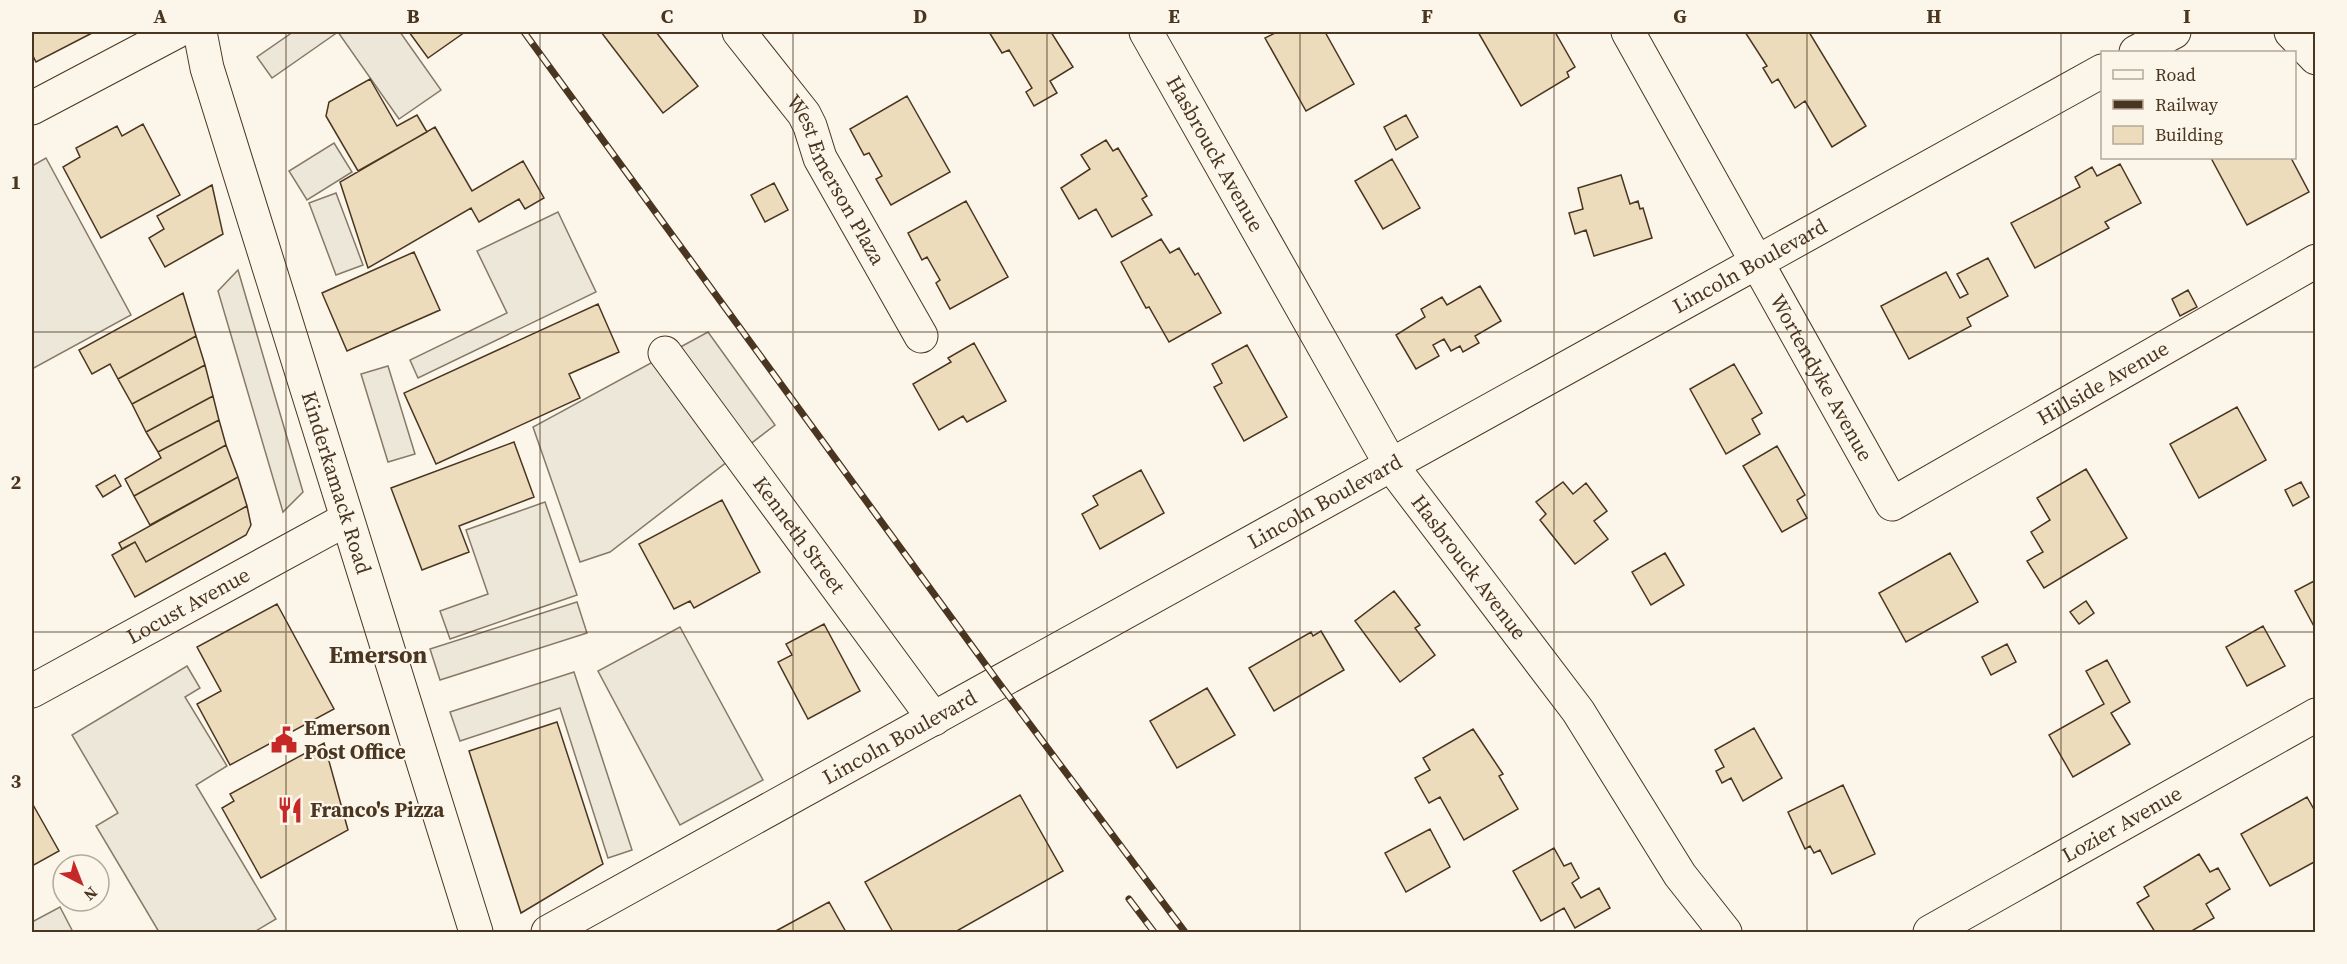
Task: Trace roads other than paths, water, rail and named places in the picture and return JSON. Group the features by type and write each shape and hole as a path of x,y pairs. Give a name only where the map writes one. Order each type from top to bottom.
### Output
{"street":[{"path":"32,108 176,32"},
{"name":"Kinderkamack Road","path":"200,32 207,68 476,933"},
{"name":"West Emerson Plaza","path":"739,32 804,114 820,158 921,336"},
{"name":"Hasbrouck Avenue","path":"1146,32 1391,465 1578,711 1680,875 1725,933"},
{"name":"Wortendyke Avenue","path":"1628,32 1892,504"},
{"path":"2138,51 2174,32"},
{"path":"2290,32 2316,58"},
{"name":"Lincoln Boulevard","path":"548,933 2101,72"},
{"name":"Hillside Avenue","path":"1892,504 2316,261"},
{"name":"Kenneth Street","path":"665,353 934,719"},
{"name":"Locust Avenue","path":"32,691 347,519"},
{"name":"Lozier Avenue","path":"1930,933 2316,715"}],"railway":[{"path":"524,32 999,683 1185,932"},
{"path":"1129,899 1154,932"}],"place":[{"name":"Emerson Post Office","path":"284,740"},
{"name":"Franco's Pizza","path":"290,810"}],"district":[{"name":"Emerson","path":"378,655"}]}
